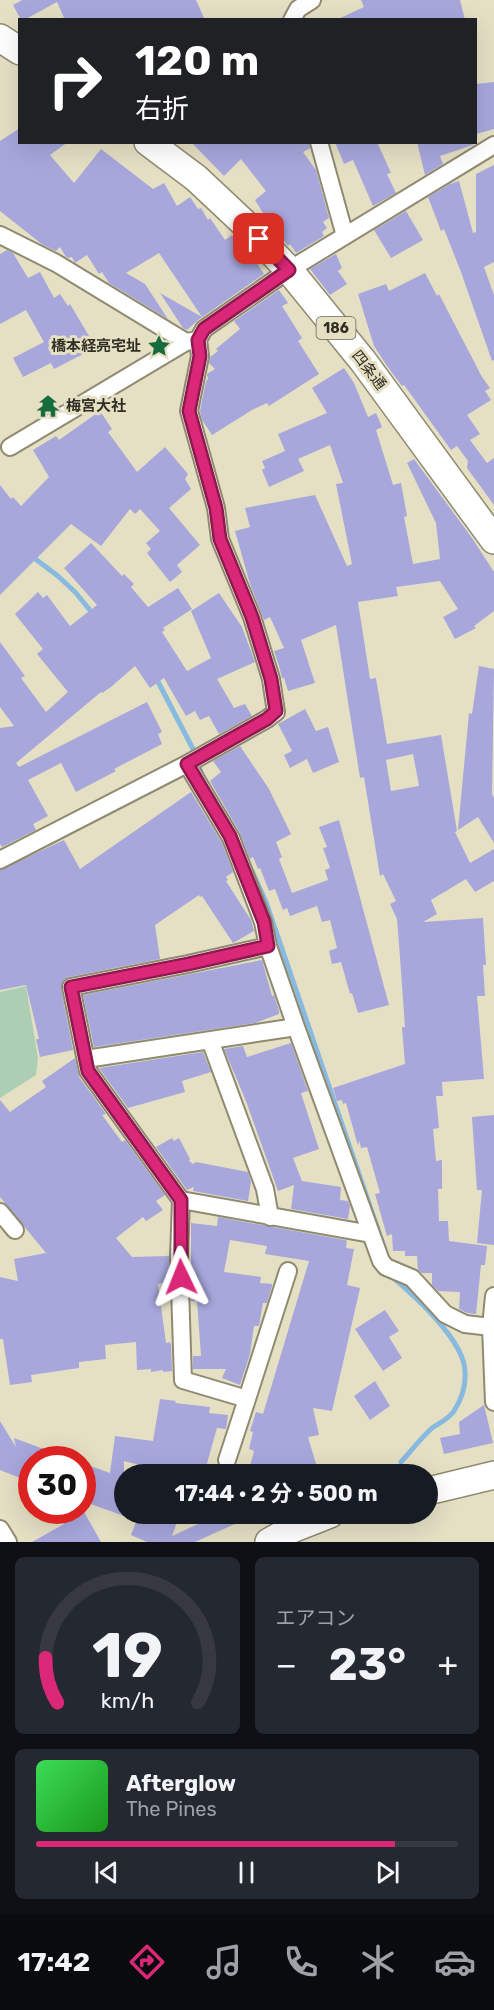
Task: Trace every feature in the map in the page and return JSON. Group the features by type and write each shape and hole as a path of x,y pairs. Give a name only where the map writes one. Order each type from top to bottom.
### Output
{"main road":[{"path":"0,38 18,50"},
{"name":"四条通","path":"151,144 196,178 289,270 363,361 494,540"},
{"path":"438,1489 494,1475"},
{"path":"268,1542 305,1524"}],"street":[{"path":"293,18 298,9 312,0"},
{"path":"319,144 345,236"},
{"path":"10,447 192,341 204,329 289,270 494,145"},
{"path":"0,235 56,263 192,341 200,356 189,411 216,508 220,539 252,617 271,679 276,711 267,719 187,764 0,860"},
{"path":"187,764 230,836 264,922 268,946 381,1261 386,1267 412,1278 445,1314 465,1324 490,1327"},
{"path":"247,1399 183,1380 179,1257 181,1200 88,1071 71,987 268,946"},
{"path":"86,1059 296,1027"},
{"path":"210,1040 265,1189 270,1217"},
{"path":"181,1200 371,1234"},
{"path":"0,1212 15,1230 0,1231"},
{"path":"227,1460 288,1271"},
{"path":"494,1296 490,1327 494,1402"},
{"path":"0,1529 8,1542"}],"green space":[{"path":"26,986 38,1058 36,1075 0,1098 0,992"}],"building":[{"path":"22,0 196,0 204,18 64,18 57,2 28,18 20,18 13,5"},
{"path":"361,0 460,0 464,18 340,18 364,7"},
{"path":"494,82 494,129 477,134 477,84"},
{"path":"18,129 18,144 65,144 50,155 74,183 101,149 153,189 164,183 177,206 190,197 198,209 201,208 208,220 210,218 225,240 232,235 247,249 264,274 187,330 183,328 160,293 202,317 159,253 126,273 145,284 168,319 109,283 102,272 99,274 87,255 75,263 72,257 66,257 60,247 56,251 43,245 0,211 0,141"},
{"path":"193,144 309,144 310,148 303,152 316,170 329,218 323,222 327,228 322,232 324,236 296,253 278,232 270,228 261,214 263,213 255,200 266,191 241,159 224,176"},
{"path":"336,144 378,144 391,173 387,174 396,193 373,206 353,160 344,164"},
{"path":"417,144 473,144 440,156 443,164 425,175"},
{"path":"494,165 494,262 484,267 494,295 494,360 492,361 461,272 428,197 459,181 473,233 476,232 476,174"},
{"path":"406,211 423,240 391,258 374,230"},
{"path":"7,250 13,253 28,278 40,272 54,298 60,294 68,306 70,304 95,348 54,369 51,363 23,377 13,358 44,342 26,310 0,324 0,254"},
{"path":"336,254 342,268 338,271 347,284 330,295 310,269"},
{"path":"425,273 437,296 439,294 490,388 485,391 491,400 467,415 480,434 470,440 487,463 494,458 494,505 467,468 468,461 457,446 451,450 374,346 358,294 386,284 389,291"},
{"path":"279,290 288,303 282,306 302,338 298,341 319,374 269,406 267,403 252,410 212,435 202,420 200,411 208,379 207,374 215,369 209,363 210,357 240,329 234,321"},
{"path":"344,368 354,383 368,417 376,413 382,427 376,430 393,485 401,483 407,516 404,517 413,564 440,559 436,523 407,463 414,459 494,572 494,611 474,626 476,628 455,639 443,617 458,609 440,581 396,587 398,596 358,602 370,679 376,678 387,744 441,735 457,831 455,832 470,863 494,849 494,881 475,892 466,879 431,900 437,914 423,922 483,918 485,996 477,996 484,1079 442,1082 443,1096 436,1096 439,1128 433,1129 436,1161 442,1160 442,1189 438,1189 439,1221 448,1221 449,1241 487,1246 485,1265 481,1265 476,1314 459,1309 460,1292 438,1291 432,1285 432,1273 422,1273 418,1270 417,1256 405,1256 405,1251 393,1251 392,1234 387,1236 375,1194 380,1193 367,1147 361,1148 359,1140 358,1146 346,1103 343,1104 342,1100 337,1101 333,1088 405,1064 402,1027 405,1027 397,919 390,904 396,901 383,874 380,876 364,777 360,778 336,625 301,640 315,683 288,691 274,651 284,648 270,617 264,620 250,584 235,531 250,527 245,508 315,495 347,566 352,564 336,484 343,483 330,445 298,459 304,471 269,487 262,470 265,468 262,461 285,451 278,434 327,413 312,388","holes":["413,754 419,786 391,791 386,760"]},
{"path":"100,411 112,429 108,432 137,472 165,447 188,474 185,479 191,489 169,508 200,545 177,565 182,572 170,582 147,553 151,549 146,543 160,531 140,509 135,514 130,509 101,546 71,524 0,595 0,485 11,499 13,497 21,506 49,477 33,450 56,436 59,440"},
{"path":"91,543 122,576 124,574 134,584 131,587 148,607 178,588 192,609 163,628 165,630 162,632 187,671 211,658 191,611 219,593 242,627 255,662 217,679 234,708 245,704 252,716 219,734 209,716 200,720 195,711 186,716 164,678 150,688 135,666 16,763 19,767 147,702 162,732 158,734 162,744 76,792 61,763 28,780 48,816 33,824 36,830 2,847 0,844 0,728 14,726 0,707 0,642 25,676 21,678 46,712 68,692 37,654 43,649 15,614 38,592 43,598 47,595 70,626 97,605 64,568"},
{"path":"479,666 494,669 492,794 494,798 494,843 478,817 458,830 469,713 472,714"},
{"path":"305,709 316,731 328,727 339,762 313,773 307,759 290,768 284,755 292,751 278,724"},
{"path":"240,746 269,789 291,834 276,842 282,857 279,859 292,893 328,880 325,870 330,868 323,848 327,847 319,827 339,820 389,1005 358,1013 341,962 332,964 329,951 337,948 330,920 322,922 317,906 290,916 287,908 283,910 275,889 269,891 253,857 250,859 240,833 210,781 221,772 213,761"},
{"path":"191,792 222,843 233,872 226,877 228,880 226,881 251,920 254,931 233,943 202,896 199,895 155,925 160,959 69,977 64,980 61,989 73,1050 40,1057 36,1039 39,1039 26,985 0,990 0,870 64,840 80,869"},
{"path":"262,960 279,1014 255,1023 94,1047 83,995"},
{"path":"291,1043 308,1091 301,1093 319,1149 293,1158 302,1181 341,1187 340,1200 348,1201 350,1206 348,1219 291,1209 294,1185 278,1191 246,1101 224,1049 243,1046 247,1057"},
{"path":"203,1052 211,1072 182,1081 185,1092 128,1108 99,1068"},
{"path":"75,1058 79,1077 106,1114 102,1115 122,1142 125,1140 165,1195 156,1201 163,1210 146,1221 143,1217 116,1238 132,1257 169,1256 169,1282 158,1284 166,1343 170,1342 171,1345 172,1371 137,1370 136,1342 105,1345 106,1359 79,1362 79,1368 31,1375 32,1382 10,1385 3,1339 0,1339 0,1277 18,1281 14,1259 46,1253 0,1197 0,1100 10,1112 46,1087 42,1081"},
{"path":"494,1115 494,1245 477,1243 482,1190 477,1190 472,1117"},
{"path":"172,1138 174,1141 179,1138 189,1161 193,1164 196,1162 248,1172 251,1182 248,1201 193,1191 194,1187 187,1190 156,1147"},
{"path":"218,1217 345,1240 347,1241 346,1248 354,1249 347,1285 360,1288 332,1411 313,1408 319,1435 308,1437 316,1464 251,1464 254,1451 249,1449 253,1432 250,1431 256,1412 263,1414 309,1261 265,1254 267,1246 230,1240 224,1272 261,1277 260,1283 272,1284 272,1286 267,1303 263,1303 259,1326 254,1326 250,1354 240,1385 222,1378 226,1369 193,1369 193,1356 201,1356 197,1301 191,1301 191,1223 217,1226"},
{"path":"385,1310 399,1331 389,1337 402,1358 383,1371 355,1329"},
{"path":"375,1381 390,1406 370,1420 354,1396"},
{"path":"160,1399 210,1407 209,1413 228,1415 226,1429 217,1428 207,1464 135,1464 124,1461 124,1464 114,1464 114,1512 96,1506 96,1468 110,1473 115,1436 153,1441"},
{"path":"484,1405 493,1443 444,1454 440,1438 460,1434 459,1422"},
{"path":"0,1421 16,1447 14,1438 36,1446 18,1446 18,1477 0,1470"},
{"path":"64,1524 91,1524 101,1542 32,1542"},
{"path":"135,1524 176,1524 172,1536 198,1524 235,1524 195,1542 147,1542 131,1535"}],"waterway":[{"path":"30,555 58,576 93,614"},
{"path":"155,676 193,749 202,775"},
{"path":"252,871 266,902 385,1250"},
{"path":"391,1276 425,1307 448,1333 463,1360 465,1372 462,1393 452,1414 432,1428 401,1462"}],"place":[{"name":"橋本経亮宅址","path":"159,346"},
{"name":"梅宮大社","path":"48,406"}],"route":[{"path":"181,1277 179,1257 181,1200 88,1071 71,987 268,946 264,922 230,836 187,764 267,719 276,711 271,679 252,617 220,539 216,508 189,411 200,356 198,340 204,329 289,270 259,239"}]}
